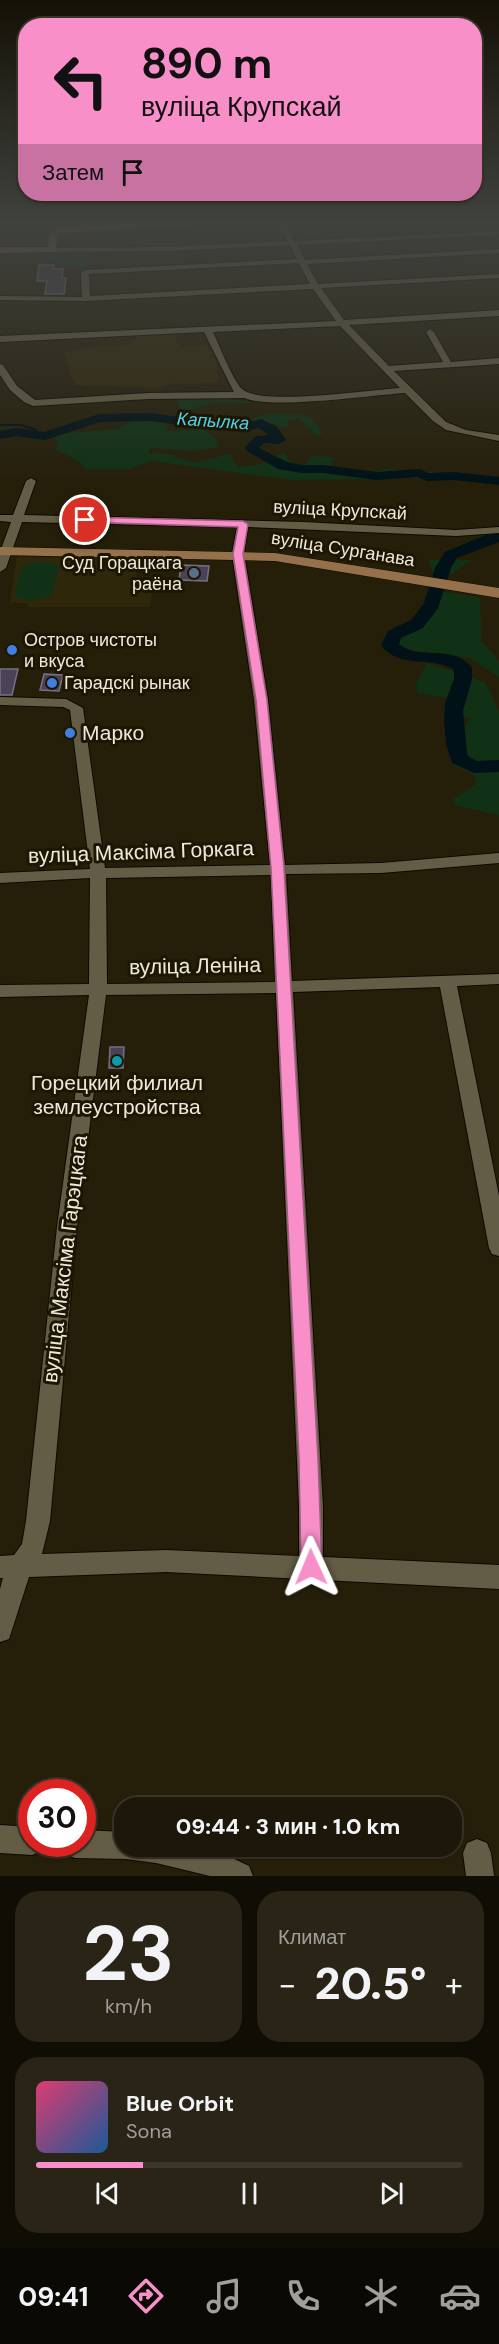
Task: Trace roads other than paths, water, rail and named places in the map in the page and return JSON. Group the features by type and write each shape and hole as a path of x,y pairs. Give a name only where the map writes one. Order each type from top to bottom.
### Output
{"main road":[{"name":"вуліца Сурганава","path":"3,551 238,554 276,557 499,592"}],"street":[{"path":"332,309 342,323 442,425 499,438"},
{"path":"0,339 342,323 499,313"},
{"path":"207,329 232,383 237,390 254,399 277,400 408,390"},
{"path":"429,332 448,364"},
{"path":"387,369 497,362"},
{"path":"0,367 12,387 23,398 33,403 148,396 245,395"},
{"path":"0,568 3,551 31,481"},
{"name":"вуліца Крупскай","path":"0,518 243,524 456,533 499,530"},
{"path":"243,524 238,554 261,700 278,868 310,1506 311,1567"},
{"name":"вуліца Максіма Гарэцкага","path":"0,701 66,703 76,708 98,873 98,990 67,1227 38,1521 33,1548 10,1568 0,1630"},
{"name":"вуліца Максіма Горкага","path":"0,878 278,868 381,868 499,858"},
{"name":"вуліца Леніна","path":"0,991 285,987 499,979"},
{"path":"448,982 499,1248"},
{"path":"10,1568 166,1561 499,1577"},
{"path":"0,1839 18,1840"},
{"path":"96,1845 114,1846"},
{"path":"176,1857 227,1872"}],"waterway":[{"name":"Капылка","path":"0,435 16,432 45,436 99,418 151,417 193,423 250,426 261,423 272,430 279,440 261,439 252,447 254,451 283,466 377,476 419,473 427,477 454,476 499,481"},
{"path":"0,425 21,425 36,430 33,434"},
{"path":"499,537 488,539 451,555 443,568 432,604 417,624 394,635 390,645 406,655 444,659 463,668 463,679 456,696 453,719 459,759 474,767 499,766"}],"place":[{"name":"Суд Горацкага раёна","path":"194,573"},
{"name":"Остров чистоты и вкуса","path":"12,650"},
{"name":"Гарадскі рынак","path":"52,683"},
{"name":"Марко","path":"70,733"},
{"name":"Горецкий филиал землеустройства","path":"117,1061"}]}
